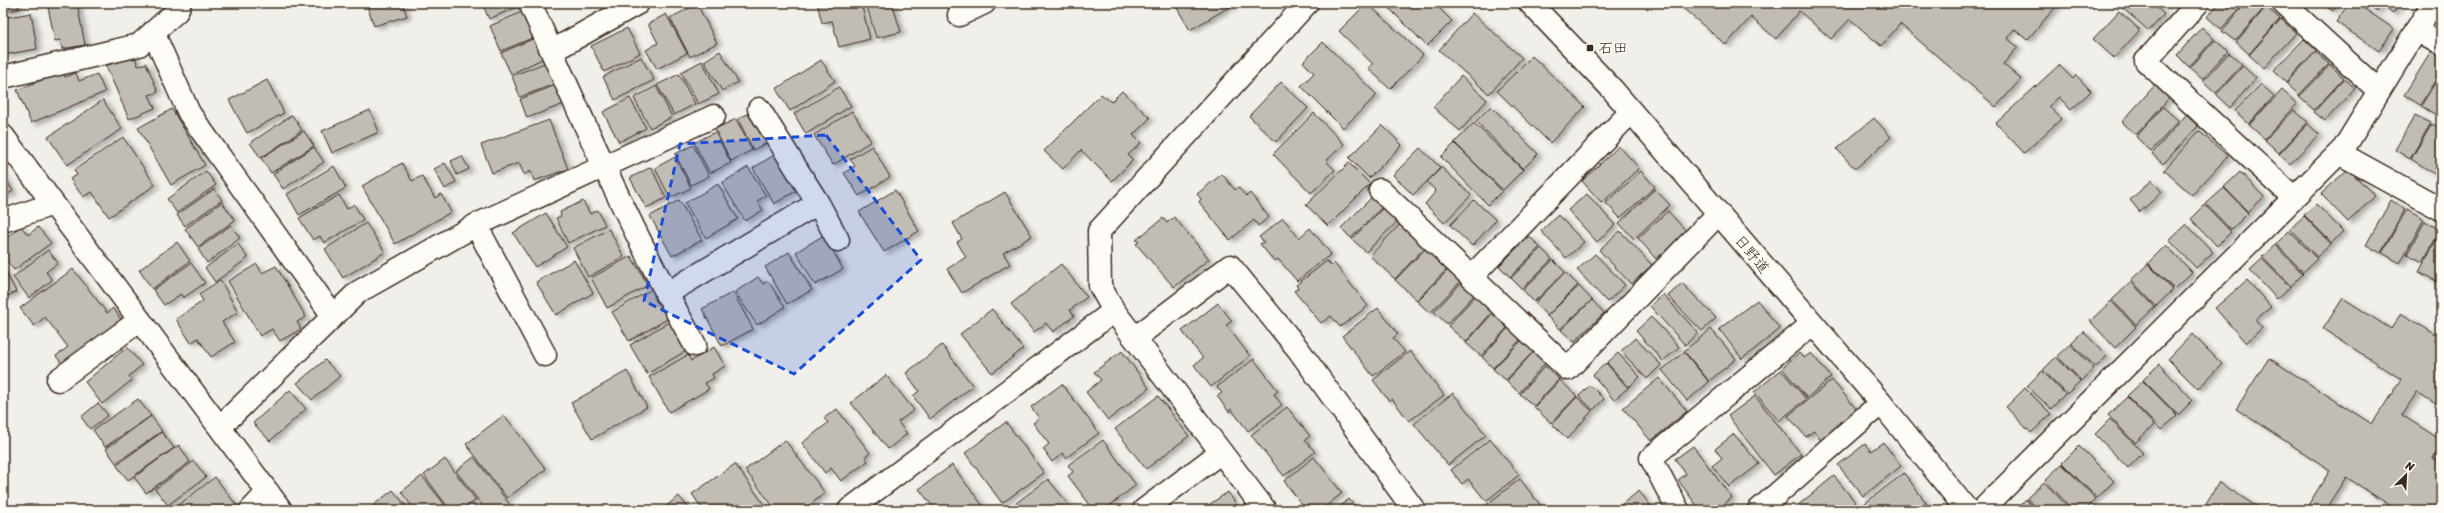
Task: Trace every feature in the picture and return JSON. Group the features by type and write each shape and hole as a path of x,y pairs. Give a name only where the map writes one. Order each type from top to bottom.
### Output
{"street":[{"path":"3,77 140,45 177,11 180,3"},
{"path":"530,3 604,168 666,294 696,345"},
{"path":"552,51 638,3"},
{"path":"959,15 984,3"},
{"path":"1265,510 1114,311 1100,286 1099,231 1307,3"},
{"name":"日野道","path":"1530,3 1631,112 1881,403 1967,510"},
{"path":"2198,3 2146,61 2294,198"},
{"path":"2283,3 2379,91"},
{"path":"1982,510 2339,153 2433,3"},
{"path":"2416,30 2441,44"},
{"path":"153,32 189,113 333,316"},
{"path":"759,109 818,203 838,240"},
{"path":"1471,277 1631,112"},
{"path":"220,427 358,292 476,225 604,168 714,116"},
{"path":"3,136 282,510"},
{"path":"2339,153 2441,209"},
{"path":"1380,190 1568,369 1718,214"},
{"path":"666,294 818,203"},
{"path":"3,221 53,204"},
{"path":"476,225 545,355"},
{"path":"1135,338 1230,266 1298,349 1414,510"},
{"path":"849,510 1114,311"},
{"path":"58,380 140,320"},
{"path":"1678,510 1651,458 1812,324"},
{"path":"1759,510 1881,403"},
{"path":"1144,510 1222,452"},
{"path":"251,510 268,492"}],"highlighted area":[{"path":"826,135 921,260 794,374 644,301 680,144"}],"building":[{"path":"3,3 18,3 19,9 3,12"},
{"path":"66,3 77,3 85,45 62,49 60,40 55,41 48,7"},
{"path":"366,3 402,3 407,16 374,26"},
{"path":"482,3 518,3 519,6 489,19"},
{"path":"817,3 861,3 870,39 839,47 832,21 822,23"},
{"path":"866,3 892,3 901,32 876,38"},
{"path":"1174,3 1236,3 1190,30"},
{"path":"1367,3 1423,55 1390,89 1368,68 1373,64 1339,31"},
{"path":"1384,3 1434,3 1452,21 1427,46"},
{"path":"1677,3 2059,3 2027,40 2014,29 2007,38 2018,47 2003,64 2021,79 1996,107 1900,24 1881,46 1850,19 1831,39 1799,11 1776,39 1751,17 1726,45"},
{"path":"2117,3 2152,3 2164,14 2149,31"},
{"path":"2157,3 2168,3 2163,8"},
{"path":"2219,3 2245,3 2221,29 2207,17"},
{"path":"2246,3 2262,3 2266,6 2235,41 2222,31"},
{"path":"2321,3 2339,3 2333,11"},
{"path":"2349,3 2356,3 2394,29 2379,51 2336,22"},
{"path":"2365,3 2400,3 2393,13 2382,5 2377,12"},
{"path":"697,4 717,43 690,57 670,18"},
{"path":"2266,7 2280,19 2249,54 2236,42"},
{"path":"526,10 537,36 501,51 490,26"},
{"path":"2119,11 2140,30 2114,58 2093,39"},
{"path":"31,13 37,49 3,55 3,18"},
{"path":"1472,13 1522,58 1489,94 1439,50"},
{"path":"666,14 687,53 657,69 646,50 658,43 648,24"},
{"path":"2281,19 2296,33 2264,68 2249,55"},
{"path":"2202,27 2214,39 2189,67 2177,55"},
{"path":"627,28 640,53 604,72 591,46"},
{"path":"537,37 546,57 511,74 501,53"},
{"path":"2304,39 2316,50 2286,82 2274,70"},
{"path":"2215,40 2228,51 2202,79 2190,68"},
{"path":"1323,42 1377,95 1343,128 1301,86 1314,73 1303,62"},
{"path":"720,51 738,82 722,91 704,61"},
{"path":"2316,52 2329,64 2299,95 2286,83"},
{"path":"2431,52 2441,58 2441,71 2420,105 2404,95"},
{"path":"2229,53 2242,65 2216,93 2203,81"},
{"path":"134,54 138,66 146,63 158,92 149,95 155,108 129,119 106,66"},
{"path":"1532,56 1585,107 1550,143 1497,91"},
{"path":"641,57 654,80 615,100 603,77"},
{"path":"821,60 835,81 790,111 776,89"},
{"path":"702,61 719,94 698,104 681,72"},
{"path":"547,62 555,84 520,97 512,76"},
{"path":"2059,65 2073,79 2076,75 2091,91 2071,110 2059,97 2049,106 2061,119 2024,153 1996,123"},
{"path":"2330,65 2344,78 2314,110 2299,97"},
{"path":"2243,66 2256,78 2230,108 2216,95"},
{"path":"63,71 65,77 76,73 79,81 97,74 105,92 31,123 17,90"},
{"path":"2441,73 2441,111 2438,116 2421,106"},
{"path":"679,74 695,104 674,115 657,85"},
{"path":"1461,76 1487,100 1460,131 1433,107"},
{"path":"2344,79 2355,88 2325,121 2314,112"},
{"path":"267,80 284,113 247,133 229,100"},
{"path":"1281,82 1308,108 1276,142 1249,116"},
{"path":"2156,84 2170,97 2136,135 2122,122"},
{"path":"2261,84 2274,96 2249,124 2235,111"},
{"path":"556,85 564,104 527,118 520,99"},
{"path":"656,86 672,117 650,128 634,98"},
{"path":"839,87 851,106 806,134 794,114"},
{"path":"2282,90 2297,104 2265,139 2249,125"},
{"path":"1122,91 1150,118 1133,135 1141,143 1128,155 1133,160 1112,181 1081,150 1063,169 1044,151 1101,94 1111,102"},
{"path":"630,98 646,128 619,142 603,112"},
{"path":"103,100 122,129 67,165 48,137"},
{"path":"1491,106 1538,154 1523,169 1476,121"},
{"path":"2163,107 2179,121 2151,151 2136,137"},
{"path":"172,109 205,165 171,185 138,128"},
{"path":"370,110 379,132 332,153 322,131"},
{"path":"2294,110 2308,122 2279,153 2265,140"},
{"path":"753,111 769,142 753,150 738,119"},
{"path":"852,111 871,141 833,165 814,135"},
{"path":"1314,113 1344,144 1326,161 1335,170 1311,193 1273,154"},
{"path":"292,115 302,130 261,158 250,143"},
{"path":"2186,115 2198,126 2163,164 2152,154"},
{"path":"2415,115 2431,123 2410,159 2395,150"},
{"path":"1874,118 1891,137 1855,169 1837,149"},
{"path":"736,119 752,150 731,161 715,129"},
{"path":"549,120 568,169 534,181 531,171 524,175 519,163 492,173 481,145"},
{"path":"1474,123 1523,170 1503,190 1454,143"},
{"path":"2308,124 2319,134 2290,164 2279,154"},
{"path":"2432,124 2441,129 2441,178 2411,159"},
{"path":"1382,125 1402,145 1369,178 1349,158"},
{"path":"304,131 314,146 271,173 261,158"},
{"path":"2199,131 2228,156 2192,195 2164,170"},
{"path":"715,132 731,163 710,173 694,143"},
{"path":"123,137 155,185 109,217 92,192 83,197 70,179 77,175 74,170"},
{"path":"1455,143 1502,191 1488,205 1441,157"},
{"path":"693,145 709,176 691,185 675,154"},
{"path":"872,146 890,177 859,196 844,173 855,166 850,159"},
{"path":"1619,146 1639,168 1602,203 1582,181"},
{"path":"314,147 324,162 283,189 273,174"},
{"path":"1420,148 1441,168 1413,195 1393,175"},
{"path":"779,152 801,188 774,204 753,168"},
{"path":"462,156 469,169 457,175 451,161"},
{"path":"675,157 691,188 670,198 655,168"},
{"path":"402,163 412,181 422,176 435,198 441,194 451,212 395,244 362,186"},
{"path":"445,163 456,182 445,189 434,169"},
{"path":"1349,163 1370,184 1328,226 1306,205"},
{"path":"334,166 346,188 299,215 287,194"},
{"path":"651,167 666,198 646,208 630,178"},
{"path":"748,167 766,196 757,201 763,210 745,221 722,183"},
{"path":"1441,167 1471,195 1444,223 1425,204 1436,191 1427,182"},
{"path":"2348,169 2375,196 2348,222 2321,194"},
{"path":"206,171 216,185 177,213 167,199"},
{"path":"1641,171 1655,187 1620,218 1606,203"},
{"path":"2240,172 2264,197 2248,212 2224,187"},
{"path":"3,174 13,191 3,197"},
{"path":"1222,174 1235,190 1238,187 1246,196 1250,193 1269,217 1258,226 1254,220 1230,240 1199,202 1201,199 1197,194"},
{"path":"2152,180 2162,192 2140,212 2130,200"},
{"path":"718,184 738,219 706,238 685,203"},
{"path":"2224,188 2248,213 2231,230 2206,204"},
{"path":"214,189 222,200 185,226 177,215"},
{"path":"1655,189 1670,205 1634,239 1619,223"},
{"path":"895,190 919,231 884,252 859,212"},
{"path":"1005,192 1032,236 1003,253 1010,264 962,293 947,269 966,257 957,242 962,239 953,223"},
{"path":"1587,194 1615,225 1597,242 1568,210"},
{"path":"339,195 347,209 354,204 363,220 324,243 320,236 313,240 299,218"},
{"path":"1374,195 1384,205 1351,238 1341,228"},
{"path":"679,200 702,240 672,256 650,216"},
{"path":"1474,200 1496,220 1472,246 1450,225"},
{"path":"2391,200 2405,209 2381,253 2366,245"},
{"path":"583,201 590,214 598,210 605,225 568,243 556,218 561,216 560,212"},
{"path":"222,202 235,220 198,247 185,229"},
{"path":"2316,204 2343,231 2332,243 2304,215"},
{"path":"2205,205 2231,232 2217,246 2191,219"},
{"path":"1385,206 1399,220 1366,252 1352,239"},
{"path":"2407,209 2424,219 2400,263 2382,253"},
{"path":"1668,211 1687,232 1656,259 1638,238"},
{"path":"546,213 567,247 535,267 513,233"},
{"path":"1558,215 1584,242 1566,258 1541,231"},
{"path":"2304,216 2331,244 2317,257 2290,229"},
{"path":"1174,217 1209,259 1174,287 1136,244 1139,242 1136,240 1163,218 1167,223"},
{"path":"1283,218 1299,238 1310,228 1331,254 1297,281 1278,259 1274,261 1260,244 1264,242 1259,237"},
{"path":"2425,221 2440,230 2423,262 2407,254"},
{"path":"1402,222 1426,246 1395,279 1370,256"},
{"path":"366,223 385,252 343,278 325,249"},
{"path":"2186,224 2213,252 2196,268 2169,240"},
{"path":"231,225 240,238 207,263 198,249"},
{"path":"21,226 28,235 38,227 51,243 14,270 3,256 3,240"},
{"path":"609,229 624,257 588,277 573,248"},
{"path":"1620,231 1652,265 1631,284 1599,250"},
{"path":"2289,231 2317,259 2303,272 2276,244"},
{"path":"2441,231 2441,271 2436,281 2419,272"},
{"path":"824,235 843,269 815,285 796,252"},
{"path":"1529,236 1540,247 1510,277 1499,266"},
{"path":"177,242 190,261 152,289 139,270"},
{"path":"238,244 248,258 215,282 205,268"},
{"path":"2166,245 2192,272 2174,289 2148,263"},
{"path":"2275,245 2303,274 2291,286 2262,257"},
{"path":"1427,247 1449,267 1417,300 1395,280"},
{"path":"1541,248 1552,259 1522,289 1511,278"},
{"path":"48,250 58,263 46,272 52,280 29,298 13,277"},
{"path":"789,252 812,290 787,304 765,267"},
{"path":"1595,254 1625,285 1607,302 1577,270"},
{"path":"631,256 648,285 607,308 591,278"},
{"path":"2262,259 2290,287 2277,299 2250,270"},
{"path":"574,260 593,293 556,315 536,282"},
{"path":"1553,260 1565,272 1534,302 1523,290"},
{"path":"1327,261 1331,266 1334,263 1368,306 1340,327 1331,316 1321,323 1294,291 1298,288 1296,285"},
{"path":"191,263 205,283 183,298 181,294 164,305 153,290"},
{"path":"257,264 262,273 276,266 306,317 297,322 301,329 280,341 272,329 260,336 228,281"},
{"path":"1061,264 1087,297 1070,310 1074,316 1053,332 1046,323 1034,332 1011,304"},
{"path":"2148,264 2173,290 2156,306 2131,280"},
{"path":"3,266 16,292 3,298"},
{"path":"1450,268 1462,280 1430,313 1417,301"},
{"path":"73,269 107,313 113,308 123,322 64,366 56,356 68,347 45,317 34,326 20,308"},
{"path":"1565,272 1578,285 1547,316 1535,303"},
{"path":"2441,274 2441,285 2436,282"},
{"path":"758,277 763,284 768,281 785,307 757,325 735,292"},
{"path":"220,280 238,312 222,322 235,342 211,357 198,338 191,343 176,319 203,301 199,294"},
{"path":"2247,280 2271,307 2255,320 2262,328 2246,343 2215,308"},
{"path":"2131,282 2155,307 2136,325 2112,300"},
{"path":"1461,283 1474,295 1447,324 1434,312"},
{"path":"1682,283 1716,318 1702,331 1668,296"},
{"path":"1579,286 1592,300 1560,329 1547,316"},
{"path":"652,289 669,318 629,341 612,312"},
{"path":"733,292 753,329 722,346 702,309"},
{"path":"1663,294 1698,333 1685,345 1650,306"},
{"path":"1475,296 1492,312 1466,342 1448,326"},
{"path":"2343,298 2391,329 2401,313 2441,338 2441,407 2417,392 2402,415 2441,440 2441,445 2433,458 2441,463 2441,510 2397,510 2346,477 2325,510 2305,510 2330,470 2236,409 2269,358 2372,424 2401,379 2323,329"},
{"path":"1592,300 1604,313 1574,342 1561,330"},
{"path":"1757,300 1780,329 1742,359 1719,329"},
{"path":"2111,301 2136,327 2115,348 2090,321"},
{"path":"1218,303 1232,321 1226,325 1250,356 1211,387 1194,365 1203,358 1182,331"},
{"path":"1378,308 1398,334 1393,338 1405,352 1373,376 1342,336"},
{"path":"992,309 1023,349 992,373 960,334"},
{"path":"1493,313 1508,327 1481,356 1466,343"},
{"path":"1651,317 1679,347 1663,361 1636,331"},
{"path":"672,320 689,349 647,374 630,345"},
{"path":"1509,327 1521,339 1493,368 1482,357"},
{"path":"1711,329 1736,359 1709,381 1684,351"},
{"path":"2083,331 2107,356 2096,367 2071,343"},
{"path":"2192,334 2222,364 2198,389 2168,359"},
{"path":"1635,338 1661,365 1647,379 1621,351"},
{"path":"1522,340 1534,351 1506,380 1493,369"},
{"path":"2070,344 2094,368 2082,381 2057,356"},
{"path":"942,345 973,386 930,419 913,396 919,391 906,373"},
{"path":"127,347 142,365 129,376 132,380 102,404 85,382"},
{"path":"714,347 725,366 712,374 714,378 705,383 709,389 669,412 649,377 688,355 691,361"},
{"path":"1122,351 1149,388 1108,420 1086,392 1101,380 1094,372"},
{"path":"1410,351 1444,395 1409,421 1392,399 1389,401 1373,380"},
{"path":"1534,351 1546,362 1519,393 1507,381"},
{"path":"1684,352 1709,382 1687,401 1662,370"},
{"path":"1618,353 1640,377 1629,387 1607,363"},
{"path":"1799,353 1804,358 1811,353 1831,377 1807,398 1782,368"},
{"path":"2056,357 2080,381 2067,394 2043,370"},
{"path":"1254,359 1278,391 1274,394 1282,405 1248,431 1231,409 1229,412 1217,396 1222,393 1217,387"},
{"path":"325,360 340,376 312,400 297,383"},
{"path":"1606,363 1628,388 1614,400 1593,375"},
{"path":"2159,364 2193,400 2178,415 2143,380"},
{"path":"1545,366 1559,379 1534,406 1520,394"},
{"path":"1781,370 1806,399 1779,421 1754,392"},
{"path":"627,371 647,407 592,439 571,403"},
{"path":"2042,371 2065,394 2051,409 2027,386"},
{"path":"886,375 914,410 898,422 907,434 888,449 851,403"},
{"path":"1659,378 1687,411 1651,441 1623,408"},
{"path":"1560,380 1577,396 1551,423 1534,407"},
{"path":"1832,380 1858,411 1821,441 1814,431 1806,437 1788,416"},
{"path":"2143,381 2177,416 2161,430 2127,396"},
{"path":"1062,384 1099,433 1066,458 1063,453 1052,462 1043,449 1049,444 1033,423 1039,418 1031,407"},
{"path":"1590,385 1604,399 1593,410 1579,396"},
{"path":"2025,388 2051,414 2031,433 2006,407"},
{"path":"290,390 306,409 270,441 253,423"},
{"path":"1453,393 1486,435 1448,465 1414,424"},
{"path":"1158,396 1189,436 1146,469 1115,429"},
{"path":"1755,396 1801,454 1774,475 1728,416"},
{"path":"1577,397 1592,411 1567,439 1552,424"},
{"path":"2127,397 2154,425 2135,443 2108,415"},
{"path":"138,399 151,416 105,447 93,430"},
{"path":"98,403 108,415 90,429 81,417"},
{"path":"1287,407 1310,436 1305,440 1315,452 1284,476 1251,435"},
{"path":"837,409 870,453 865,457 868,461 841,481 831,468 825,473 802,443 828,423 824,418"},
{"path":"504,415 546,469 507,498 466,444"},
{"path":"151,416 162,431 116,463 106,449"},
{"path":"2110,419 2143,453 2128,468 2095,434"},
{"path":"1006,422 1044,473 1002,503 965,453"},
{"path":"162,432 174,448 128,480 116,465"},
{"path":"1734,434 1759,464 1729,487 1712,466 1722,458 1715,449"},
{"path":"1490,439 1519,475 1486,501 1468,479 1462,484 1451,470"},
{"path":"785,440 825,493 803,510 776,510 745,470"},
{"path":"1103,440 1136,485 1104,510 1094,510 1068,476 1073,472 1068,465"},
{"path":"1883,442 1901,466 1863,496 1838,465 1865,444 1871,451"},
{"path":"179,445 190,462 146,493 134,477"},
{"path":"1693,446 1732,498 1716,510 1700,510 1678,480 1686,474 1675,459"},
{"path":"2079,446 2114,481 2097,498 2062,463"},
{"path":"474,457 510,505 503,510 486,510 456,471"},
{"path":"1314,457 1342,493 1321,510 1306,510 1284,481"},
{"path":"445,459 476,500 462,510 450,510 424,475"},
{"path":"194,461 206,477 168,505 155,489"},
{"path":"735,464 768,510 703,510 692,494"},
{"path":"2062,464 2096,499 2085,510 2073,510 2045,480"},
{"path":"952,465 986,510 931,510 934,508 919,489"},
{"path":"1904,473 1927,504 1920,510 1856,510"},
{"path":"422,476 449,510 415,510 401,492"},
{"path":"1834,476 1856,503 1848,510 1792,510"},
{"path":"215,477 240,510 173,509"},
{"path":"1048,479 1073,510 1007,510"},
{"path":"1520,479 1544,510 1483,510 1482,508"},
{"path":"2044,482 2071,510 2038,510 2027,498"},
{"path":"2219,482 2262,510 2202,510"},
{"path":"393,490 409,510 367,510"},
{"path":"1639,491 1654,510 1614,510"},
{"path":"1228,492 1240,510 1201,510"},
{"path":"679,496 690,510 661,510"},
{"path":"1349,499 1358,510 1335,510"},
{"path":"2026,499 2036,510 2015,510"},
{"path":"899,504 903,510 891,510"}],"place":[{"name":"石田","path":"1590,48"}]}
